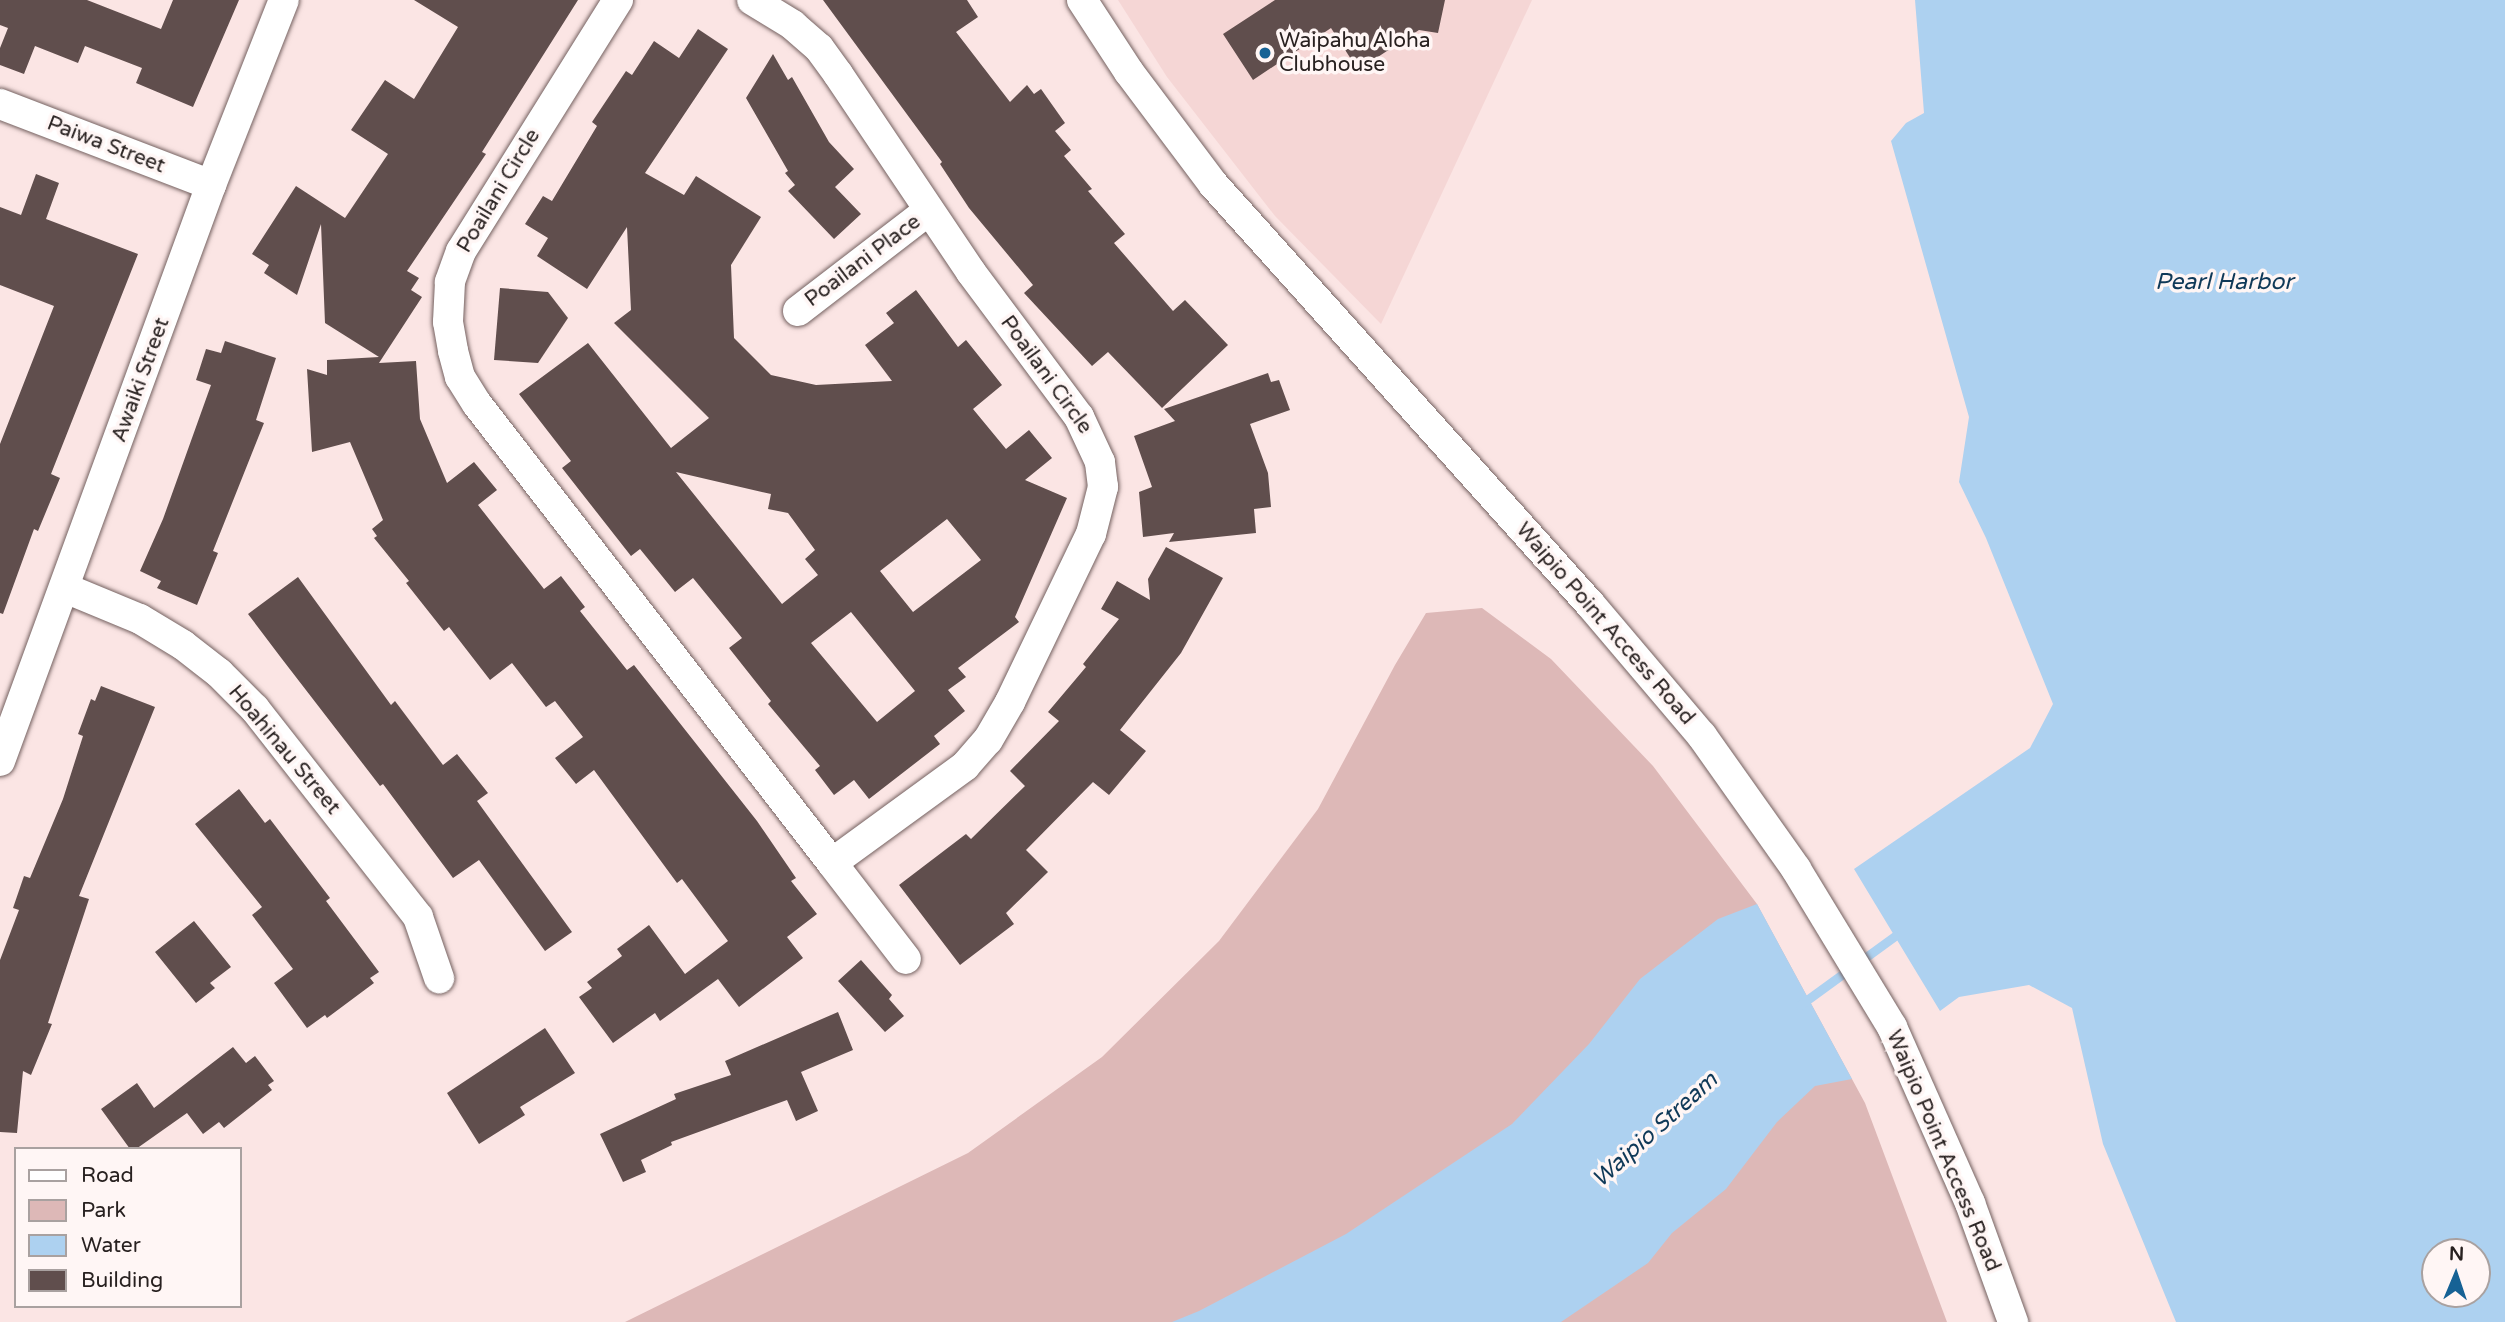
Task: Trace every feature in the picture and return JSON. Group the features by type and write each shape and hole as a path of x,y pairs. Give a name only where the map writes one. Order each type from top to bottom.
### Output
{"street":[{"name":"Awaiki Street","path":"0,761 211,185 284,0"},
{"name":"Poailani Circle","path":"618,0 461,251 450,282 448,322 460,377 477,404 906,959"},
{"name":"Poailani Circle","path":"752,0 793,25 819,48 971,272 1079,417 1100,462 1103,487 1091,534 1010,702 988,740 965,766 832,863"},
{"name":"Waipio Point Access Road","path":"1082,0 1129,72 1213,184 1616,634 1702,736 1796,869 1892,1027 1970,1203 2013,1322"},
{"name":"Paiwa Street","path":"0,104 211,185"},
{"name":"Poailani Place","path":"797,311 929,211"},
{"name":"Hoahinau Street","path":"65,588 140,619 183,645 219,673 255,709 418,917 439,978"}],"shaded area":[{"path":"1118,0 1532,0 1381,324 1275,216 1167,77"}],"green space":[{"path":"1482,608 1551,659 1653,766 1757,904 1865,1103 1947,1322 625,1322 968,1153 1102,1057 1219,941 1318,809 1426,613"}],"water":[{"name":"Pearl Harbor","path":"1915,0 2505,0 2505,1322 2176,1322 2103,1144 2072,1008 2029,985 1959,997 1940,1011 1854,869 2030,748 2053,704 1986,538 1959,482 1969,417 1891,141 1906,123 1924,113"},
{"path":"1757,904 1852,1079 1815,1086 1777,1122 1726,1189 1672,1233 1648,1263 1561,1322 1172,1322 1199,1311 1346,1234 1512,1124 1589,1044 1640,979 1718,919"}],"building":[{"path":"0,0 87,0 161,29 173,0 239,0 193,107 136,83 142,68 85,46 78,63 35,46 24,74 0,65 0,48 8,28 0,25"},
{"path":"414,0 578,0 482,152 486,154 407,271 419,278 411,290 422,297 379,363 416,361 420,419 447,483 474,462 497,490 478,505 544,589 561,576 585,607 580,611 627,670 634,665 757,821 796,878 791,881 817,914 787,937 803,958 739,1007 718,979 660,1021 655,1013 613,1043 579,997 592,988 587,982 622,956 617,949 649,925 685,974 728,941 682,879 677,883 594,770 576,784 555,758 583,737 555,701 546,707 512,663 490,680 449,627 444,631 406,583 409,581 374,538 377,536 372,529 383,520 350,442 312,452 307,369 327,375 327,360 379,357 325,323 321,224 297,295 264,273 269,265 252,254 296,186 345,218 388,154 351,130 385,80 414,99 458,27"},
{"path":"823,0 967,0 978,17 956,32 1010,102 1027,85 1034,94 1041,89 1065,123 1055,131 1071,150 1064,156 1092,189 1088,191 1125,234 1114,243 1173,311 1185,300 1228,345 1162,408 1108,352 1092,366 1024,293 1033,285 969,208 940,164 942,162"},
{"name":"Waipahu Aloha Clubhouse","path":"1275,0 1445,0 1438,33 1419,30 1358,70 1331,28 1253,80 1223,34"},
{"path":"698,29 728,49 645,173 684,195 696,176 761,217 731,265 734,338 771,375 816,385 892,381 865,345 894,323 886,313 916,290 958,347 966,340 1002,385 973,409 1006,449 1029,430 1052,458 1025,480 1067,498 1015,617 1019,622 958,668 966,677 948,690 965,711 934,736 940,744 869,799 854,780 834,795 815,770 820,766 768,704 771,701 729,648 742,638 693,578 675,592 640,549 631,556 562,468 571,461 519,394 588,343 671,448 709,418 614,323 631,310 627,227 587,289 537,256 548,238 525,224 543,196 552,201 597,126 592,122 626,71 632,75 654,41 679,58","holes":["676,472 771,494 768,509 788,513 815,550 805,559 818,575 782,604","947,519 981,560 913,612 880,571","851,612 915,691 877,722 811,643"]},
{"path":"773,54 788,80 792,77 829,142 854,169 835,187 861,214 834,239 788,191 795,185 785,173 788,171 746,98"},
{"path":"36,174 59,183 46,219 138,254 51,474 60,478 38,531 34,529 3,614 0,613 0,444 54,306 0,285 0,207 21,215"},
{"path":"500,288 548,292 568,318 538,363 494,360"},
{"path":"225,341 276,358 256,420 264,423 213,551 218,553 197,605 157,588 161,581 140,571 163,519 211,385 196,380 206,349 221,353"},
{"path":"1268,373 1271,382 1279,380 1290,410 1250,424 1268,473 1271,507 1254,509 1256,533 1169,542 1174,533 1143,537 1139,492 1152,487 1134,436 1175,421 1164,409"},
{"path":"1166,547 1223,578 1181,653 1120,730 1146,751 1109,795 1093,782 1026,850 1048,872 1006,913 1014,924 960,965 899,885 966,834 971,839 1025,786 1010,771 1059,721 1048,712 1086,667 1083,664 1119,619 1101,609 1117,581 1150,600 1148,579"},
{"path":"298,577 391,705 395,701 443,765 457,754 488,793 477,801 572,932 545,951 479,860 453,878 383,784 380,786 248,614"},
{"path":"101,686 155,707 79,896 89,899 48,1023 52,1024 31,1075 23,1071 17,1133 0,1132 0,960 19,910 13,908 24,876 30,878 63,799 83,736 78,734 91,699 95,701"},
{"path":"239,789 265,823 270,819 330,898 326,901 379,972 370,978 374,983 327,1018 325,1015 307,1028 274,983 293,969 252,915 262,907 195,824"},
{"path":"194,921 231,967 210,983 215,988 196,1003 155,952"},
{"path":"861,960 892,995 889,999 904,1016 885,1032 838,981"},
{"path":"838,1012 853,1050 801,1072 818,1111 796,1121 787,1100 671,1142 672,1145 641,1160 646,1172 623,1182 600,1134 676,1099 674,1094 731,1075 725,1061"},
{"path":"545,1028 575,1073 520,1107 525,1115 479,1144 447,1093"},
{"path":"233,1047 246,1063 255,1056 274,1081 268,1085 272,1090 224,1128 219,1122 203,1134 187,1113 139,1147 129,1147 101,1109 137,1083 154,1108"}],"waterway":[{"name":"Waipio Stream","path":"1800,1005 1895,936"}],"place":[{"name":"Waipahu Aloha Clubhouse","path":"1265,53"}]}
